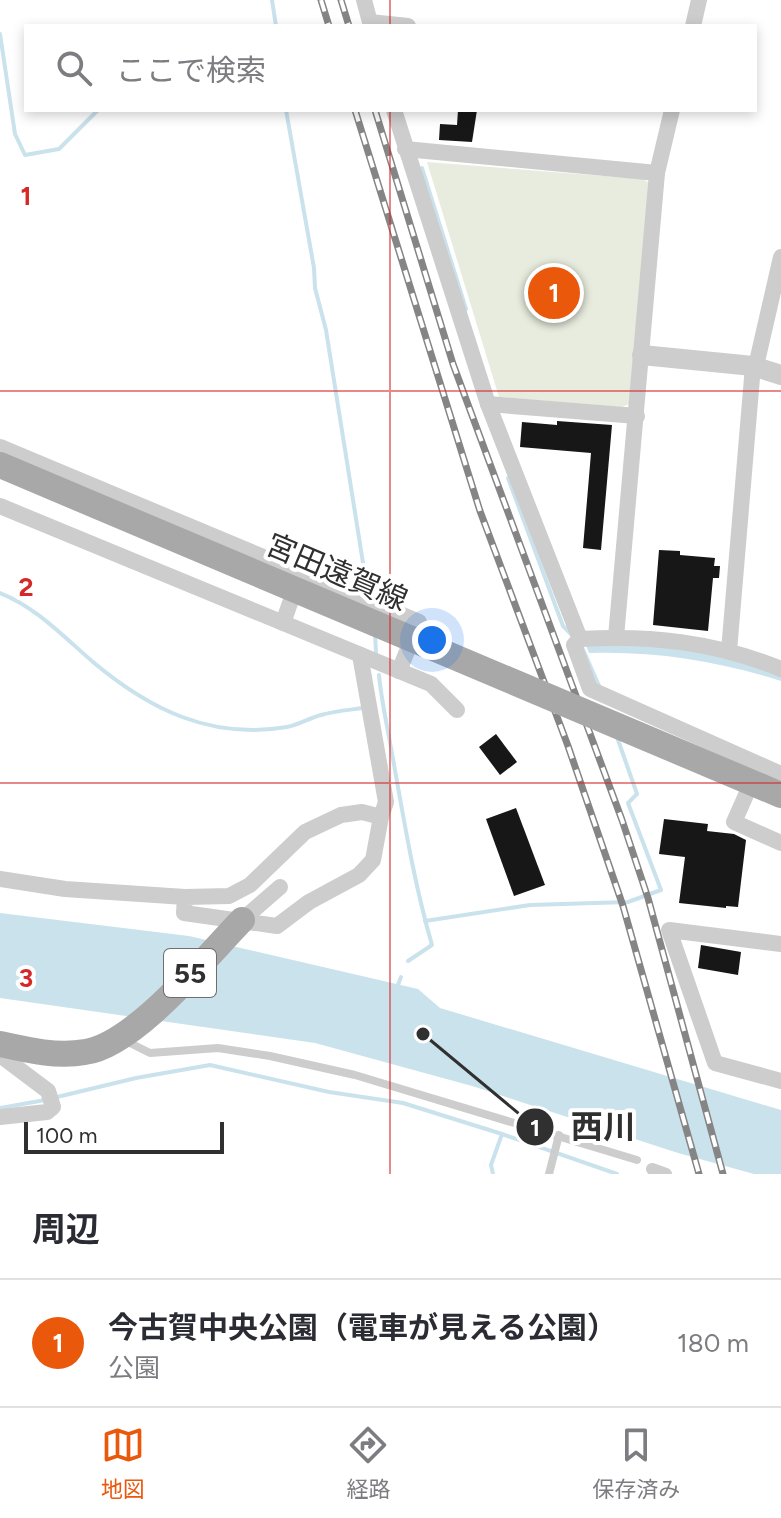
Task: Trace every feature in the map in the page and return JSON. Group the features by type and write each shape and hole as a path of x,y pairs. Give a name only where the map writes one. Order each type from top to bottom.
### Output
{"main road":[{"name":"宮田遠賀線","path":"0,465 781,795"},
{"name":"55","path":"0,1044 61,1054 86,1052 106,1046 129,1032 242,920"}],"street":[{"path":"364,0 370,24"},
{"path":"693,24 699,0"},
{"path":"395,112 488,404 580,639"},
{"path":"616,637 657,173 672,112"},
{"path":"405,149 657,173"},
{"path":"729,651 754,366 781,257"},
{"path":"642,355 754,366 781,375"},
{"path":"488,404 637,416"},
{"path":"0,447 419,622 399,671"},
{"path":"0,506 431,684 457,710"},
{"path":"283,623 301,572"},
{"path":"781,669 729,651 686,641 616,637 580,639 574,645 590,689 781,774"},
{"path":"185,897 184,913 277,926 309,902 359,875 373,860 386,802 360,655"},
{"path":"759,765 734,822 781,843"},
{"path":"0,879 65,889 185,897 229,896 250,885 305,832 341,815 362,812 381,817"},
{"path":"242,920 280,887"},
{"path":"781,944 669,930 715,1063 781,1081"},
{"path":"0,1055 48,1091 53,1107 47,1112 0,1117"},
{"path":"652,1169 666,1174"}],"lane":[{"path":"129,1032 150,1053 218,1048 341,1072 637,1160"},
{"path":"549,1174 558,1138"}],"shaded area":[{"path":"427,162 643,179 649,183 629,404 622,407 499,397"}],"water":[{"path":"585,643 639,644 719,655 781,673 781,681 686,659 589,653"},
{"path":"0,913 189,936 418,989 440,1008 781,1110 781,1174 754,1174 678,1153 472,1086 315,1043 0,998"}],"building":[{"path":"458,112 477,112 472,142 439,140 440,124 457,125"},
{"path":"557,421 612,425 601,550 583,548 591,453 520,447 522,422 557,425"},
{"path":"659,550 715,558 714,566 720,566 719,578 713,578 708,631 653,625"},
{"path":"496,734 517,762 500,775 479,747"},
{"path":"516,808 545,885 514,896 486,819"},
{"path":"664,819 708,824 707,831 734,834 746,840 738,907 679,903 685,857 659,854"},
{"path":"701,945 741,952 738,975 698,968"}],"waterway":[{"path":"272,0 276,24"},
{"path":"0,34 15,134 25,155 59,149 96,112"},
{"path":"286,112 315,288 326,330 367,588"},
{"path":"422,168 466,309"},
{"path":"508,478 563,626 572,635"},
{"path":"0,593 38,614 93,662 136,694 159,707 207,725 259,730 287,727 317,716 363,708"},
{"path":"375,634 376,652"},
{"path":"581,645 600,688"},
{"path":"379,675 408,841 432,945 408,961"},
{"path":"425,921 530,905 628,902 661,890 628,803 637,794 617,737"},
{"path":"396,990 401,977"},
{"path":"53,1098 136,1078 210,1065 329,1092 403,1103 502,1134 491,1165 493,1174"},
{"path":"0,1108 45,1100"},
{"path":"502,1134 617,1174"}],"railway":[{"path":"321,0 328,24"},
{"path":"341,0 348,24"},
{"path":"356,112 480,511 568,746 623,906 699,1174"},
{"path":"376,112 453,364 648,898 723,1174"}],"place":[{"name":"今古賀中央公園（電車が見える公園）","path":"554,293"},
{"name":"西川","path":"423,1034"}]}
